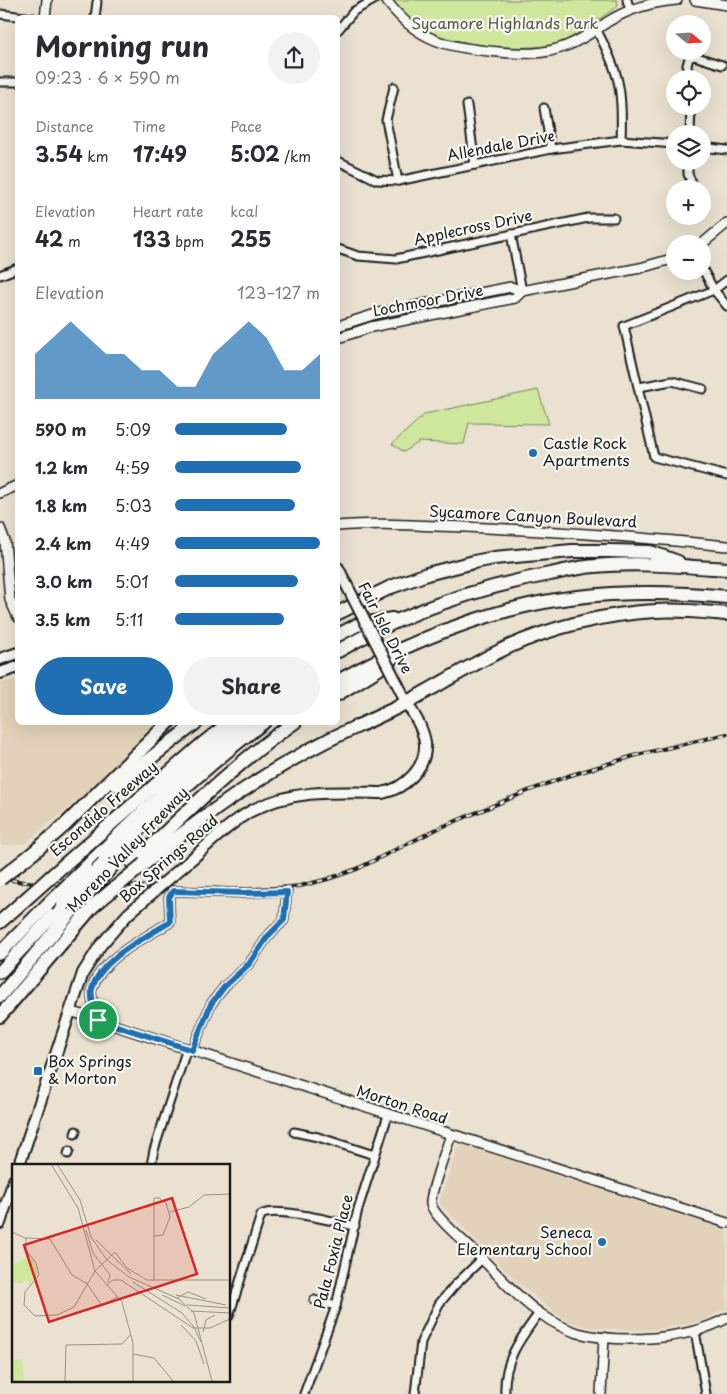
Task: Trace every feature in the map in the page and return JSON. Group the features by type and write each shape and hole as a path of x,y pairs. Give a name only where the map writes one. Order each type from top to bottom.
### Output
{"highway":[{"path":"340,612 391,587 427,574 494,558 572,551 650,552 687,566"},
{"path":"340,650 404,617 513,581 594,566 687,566 727,569"},
{"path":"340,675 392,648 420,637 518,608 609,594 657,592 727,597"},
{"path":"139,864 231,798 327,741 404,698 507,648 568,626 612,616 679,610 727,614"},
{"path":"340,634 357,625 404,617"},
{"path":"340,680 372,662 448,629"},
{"path":"340,693 377,670 404,648"},
{"path":"0,879 65,824 166,725"},
{"path":"65,824 193,725"},
{"name":"Escondido Freeway","path":"0,922 226,725"},
{"path":"0,953 159,796 242,725"},
{"path":"0,996 110,863 194,779 229,748 260,725"},
{"path":"0,972 63,906 207,775 270,725"},
{"name":"Moreno Valley Freeway","path":"0,1016 94,906 139,864 178,820 255,753 291,725"}],"main road":[{"name":"Fair Isle Drive","path":"340,572 404,698"},
{"path":"0,659 15,653"},
{"path":"0,673 15,668"},
{"name":"Box Springs Road","path":"19,1164 81,979 100,946 128,914 236,821 251,811 279,799 306,793 382,793 401,787 417,771 425,744 422,732 404,698"},
{"path":"0,1223 12,1186"}],"street":[{"path":"45,15 47,0"},
{"path":"340,28 354,11 374,0"},
{"path":"386,0 401,18 418,32 438,42 461,48 530,54 567,46 630,10 677,0"},
{"path":"627,0 630,10"},
{"path":"696,0 727,6"},
{"path":"95,15 97,2"},
{"path":"0,14 15,16"},
{"path":"596,29 609,54 619,85 622,100 621,140"},
{"path":"687,70 689,58 694,56 722,65"},
{"path":"0,82 15,82"},
{"path":"394,87 386,120 398,181"},
{"path":"467,105 475,165"},
{"path":"544,108 552,149"},
{"name":"Allendale Drive","path":"340,162 377,180 398,181 552,149 621,140 666,143"},
{"path":"711,148 727,150"},
{"name":"Applecross Drive","path":"340,250 358,256 396,258 588,218 614,218"},
{"path":"711,236 727,223"},
{"path":"511,234 522,291"},
{"name":"Lochmoor Drive","path":"340,325 378,313 511,287 522,291 640,268 666,261"},
{"path":"0,274 15,269"},
{"path":"709,280 727,306"},
{"path":"727,280 714,290 624,326 654,458 727,476"},
{"name":"Lochmoor Drive","path":"340,335 371,327 515,298 522,291"},
{"path":"639,387 672,381 703,389"},
{"path":"0,493 15,486"},
{"name":"Sycamore Canyon Boulevard","path":"340,526 382,523 519,529 727,546"},
{"path":"0,528 5,541 10,600 15,611"},
{"path":"98,1020 91,991 99,973 110,961 170,922 169,897 173,891 287,892 284,920 268,936 249,964 225,986 211,1004 190,1049 154,1150 151,1164"},
{"name":"Morton Road","path":"70,1011 727,1223"},
{"name":"Pala Foxia Place","path":"304,1394 336,1306 360,1200 388,1115"},
{"path":"294,1132 318,1137 374,1155"},
{"path":"451,1135 432,1196 431,1205 438,1216 539,1313 560,1326 576,1332 604,1337 644,1338 695,1331 708,1328 727,1318"},
{"path":"230,1313 261,1215 266,1212 273,1212 355,1226"},
{"path":"415,1394 421,1342 439,1304 454,1286 482,1259"},
{"path":"314,1300 336,1306"},
{"path":"505,1394 506,1370 512,1353 539,1313"},
{"path":"695,1331 706,1394"},
{"path":"601,1394 604,1337"}],"shaded area":[{"path":"15,679 15,725 153,725 97,784 25,844 1,845 0,683"},
{"name":"Seneca Elementary School","path":"463,1145 727,1230 727,1308 704,1320 657,1329 592,1328 568,1321 552,1311 513,1278 440,1204 457,1149"}],"green space":[{"name":"Sycamore Highlands Park","path":"393,0 617,0 618,6 566,40 551,45 512,47 468,43 430,32 409,20"},
{"path":"538,390 549,424 469,423 464,444 419,442 404,452 392,444 425,414"}],"railway":[{"path":"0,878 23,882 263,890 300,886 357,869 437,829 568,776 637,755 727,734"}],"place":[{"name":"Castle Rock Apartments","path":"533,453"},
{"name":"Box Springs & Morton","path":"38,1071"},
{"name":"Seneca Elementary School","path":"602,1242"}],"route":[{"path":"173,891 203,893 287,892 284,920 268,936 249,964 225,986 211,1004 192,1050 98,1020 91,991 99,973 118,955 170,922 169,897 173,891"}]}
